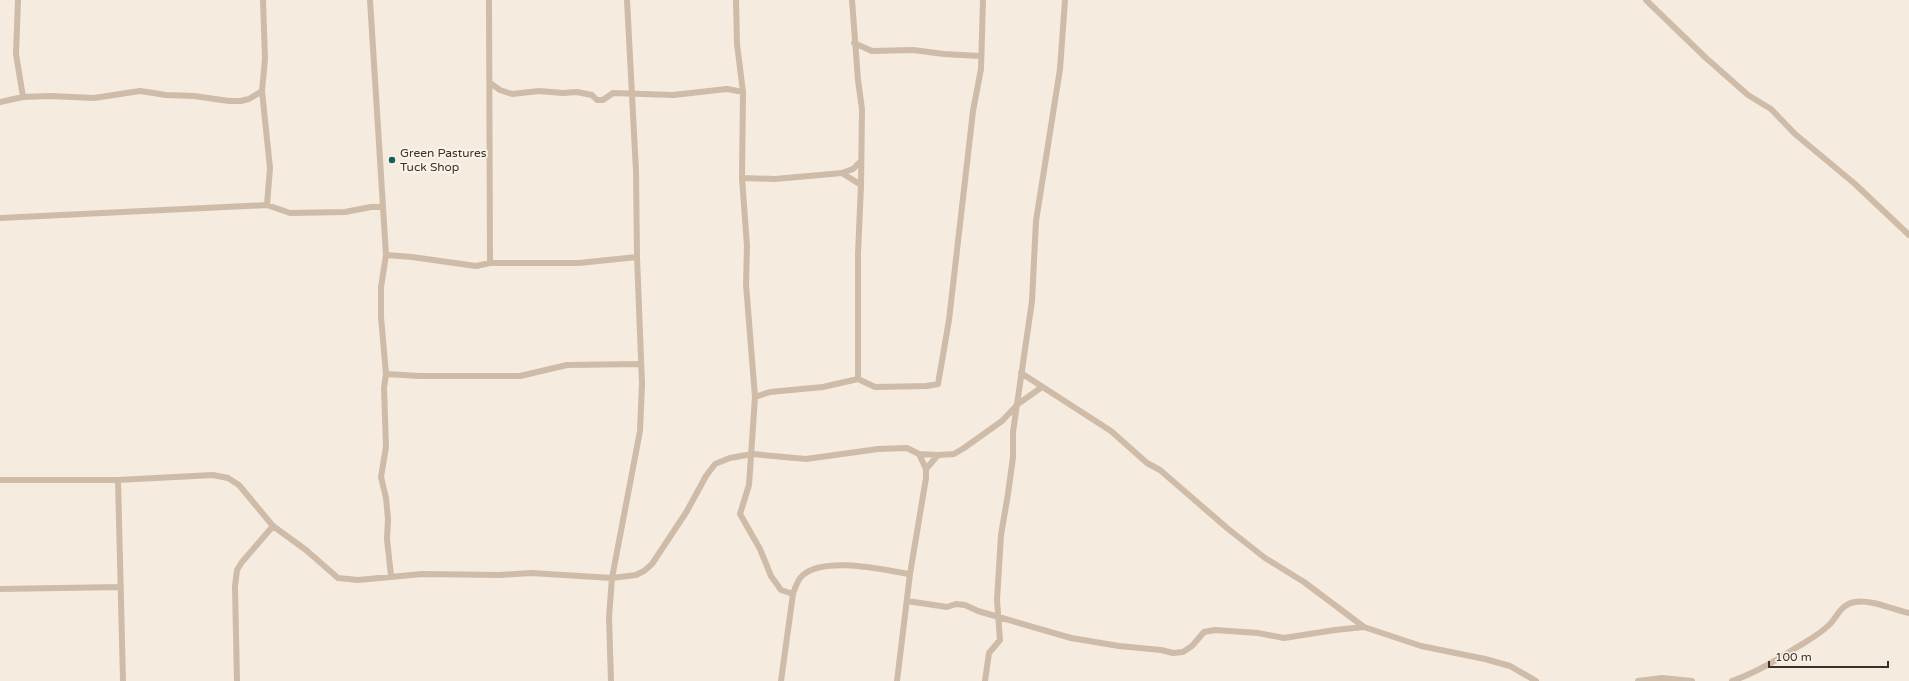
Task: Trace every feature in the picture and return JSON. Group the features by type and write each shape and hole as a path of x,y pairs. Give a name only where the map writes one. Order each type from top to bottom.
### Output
{"street":[{"path":"18,0 16,54 23,98"},
{"path":"263,0 265,59 262,91 270,168 267,205"},
{"path":"370,0 386,255 381,288 381,317 386,374 384,388 386,447 381,476 386,498 388,519 387,539 391,576"},
{"path":"489,0 490,263"},
{"path":"611,681 609,617 612,578 640,431 641,364 637,258 636,171 627,0"},
{"path":"736,0 737,44 743,92 742,178 747,246 746,284 755,396 749,485 740,514 760,549 771,576 781,590 793,594"},
{"path":"852,0 854,43 862,108 858,254 858,379"},
{"path":"755,396 770,392 823,387 858,379 875,387 926,386 938,384 954,284 973,111 981,69 980,56 983,0"},
{"path":"985,681 989,652 1000,640 998,616 1001,535 1013,457 1012,432 1018,404 1021,373 1032,301 1036,221 1060,69 1066,0"},
{"path":"1646,0 1706,58 1748,95 1771,109 1795,134 1855,184 1909,235"},
{"path":"854,43 872,52 913,50 944,54 980,56"},
{"path":"490,83 500,90 512,94 539,91 577,92 592,95 597,100 603,100 613,93 631,92 673,95 727,89 743,92"},
{"path":"0,102 23,98 50,96 94,98 140,91 228,101 249,99 262,91"},
{"path":"742,178 775,179 842,173 853,169 861,161"},
{"path":"842,173 861,185"},
{"path":"0,218 267,205 290,213 345,212 371,207 382,207"},
{"path":"386,255 476,266 490,263 579,263 637,258"},
{"path":"386,374 419,376 520,376 567,365 641,364"},
{"path":"1021,373 1111,431 1147,463 1160,470 1232,533 1265,558 1304,582 1364,627 1421,646 1485,659 1510,666 1536,681"},
{"path":"0,480 118,480 213,475 228,478 239,485 274,526 306,550 338,578 358,580 422,574 492,575 531,573 612,578 636,575 644,571 652,564 687,511 706,476 715,464 730,458 752,454 806,459 878,449 907,448 919,454 954,454 1002,421 1018,404 1042,387"},
{"path":"897,681 910,574 926,478 926,469 919,454"},
{"path":"926,469 938,455"},
{"path":"118,480 123,681"},
{"path":"237,681 235,586 237,570 242,562 274,526"},
{"path":"781,681 793,594 802,576 812,569 835,566 874,568 910,574"},
{"path":"0,589 121,587"},
{"path":"907,601 947,607 956,604 965,605 978,611 1071,638 1119,646 1161,650 1173,654 1183,652 1192,646 1204,632 1215,630 1258,633 1284,638 1364,627"},
{"path":"1732,681 1750,675 1779,660 1816,637 1830,624 1842,607 1847,603 1857,601 1909,613"},
{"path":"1638,681 1662,678 1692,681"}],"place":[{"name":"Green Pastures Tuck Shop","path":"392,160"}]}
